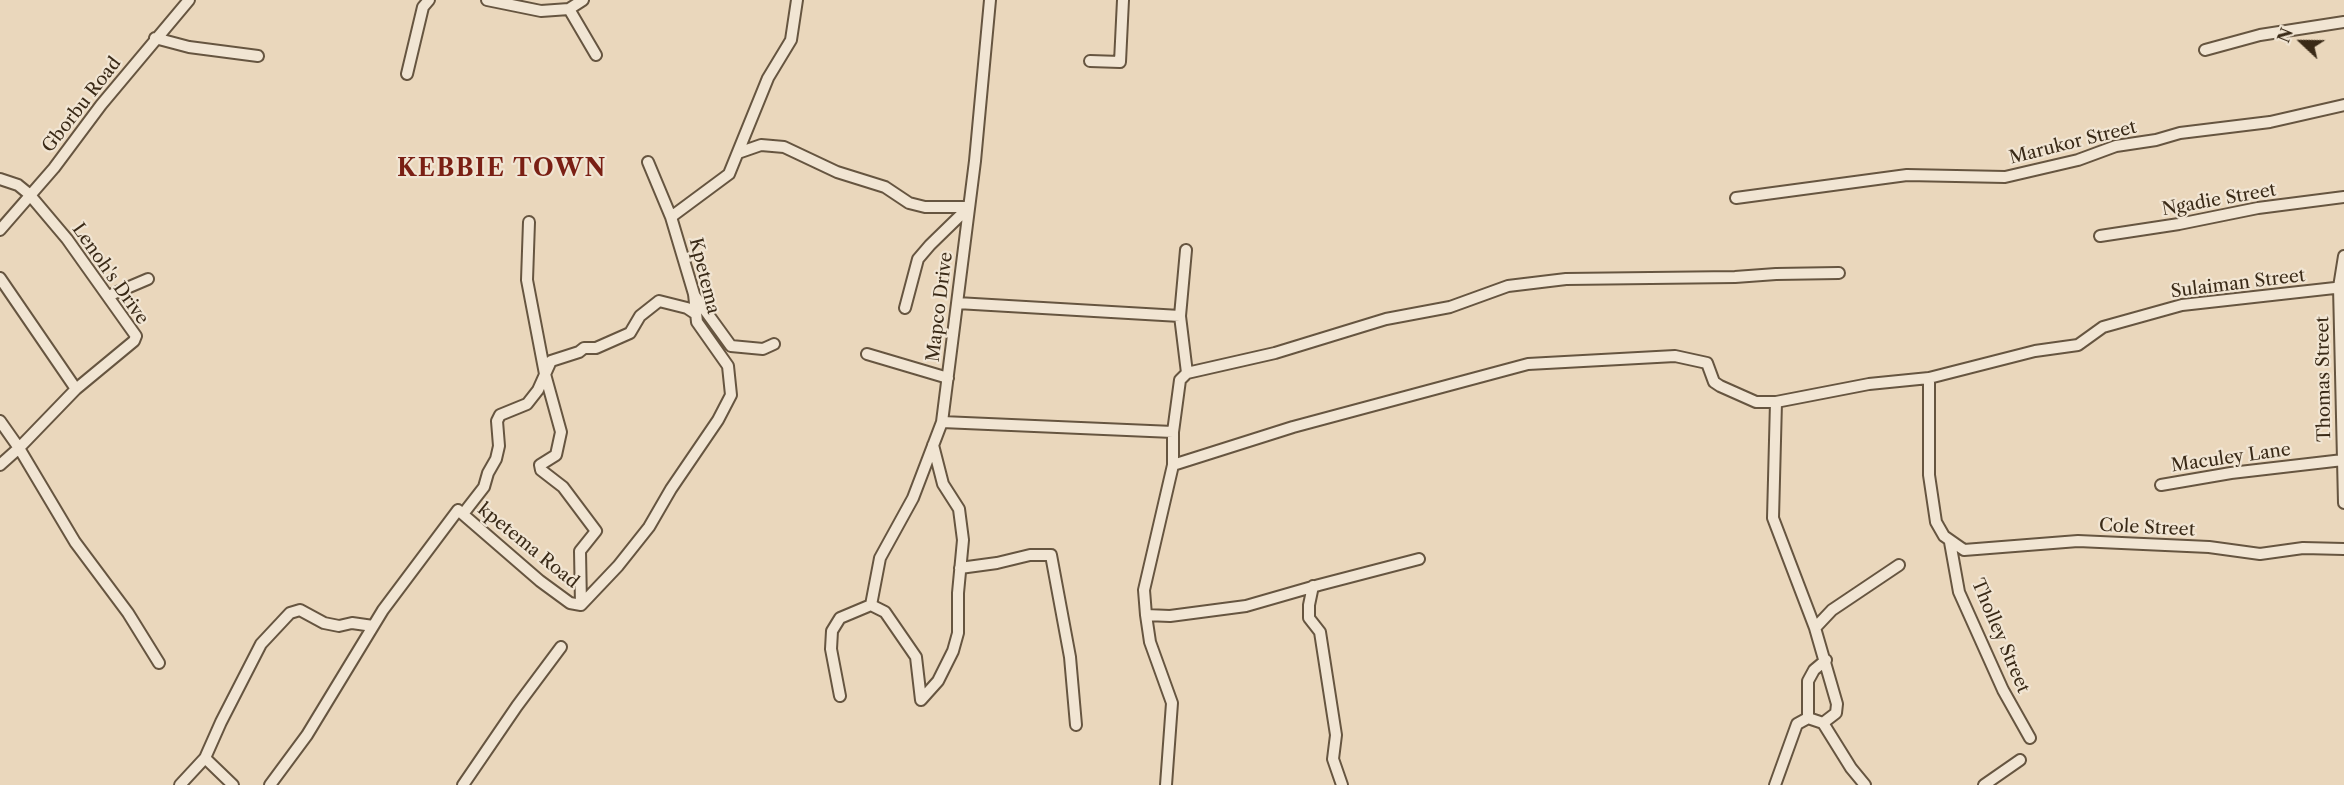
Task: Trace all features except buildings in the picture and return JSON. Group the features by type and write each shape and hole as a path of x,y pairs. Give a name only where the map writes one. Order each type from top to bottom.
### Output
{"street":[{"name":"Gborbu Road","path":"1,228 54,168 155,38 189,0"},
{"path":"407,74 423,7 429,0"},
{"path":"487,0 541,11 569,9 583,0"},
{"path":"671,217 729,174 768,78 791,40 796,0"},
{"name":"Mapco Drive","path":"871,605 880,558 913,498 942,422 969,207 990,0"},
{"path":"1090,61 1120,62 1123,0"},
{"path":"569,9 596,55"},
{"path":"2205,50 2260,35 2344,22"},
{"path":"155,38 189,47 258,56"},
{"name":"Marukor Street","path":"1736,198 1907,175 2005,177 2078,160 2116,146 2156,140 2180,133 2270,122 2344,105"},
{"path":"738,153 761,145 784,147 837,172 885,187 909,203 925,207 969,207"},
{"name":"Kpetema","path":"648,162 671,217 694,294 697,322 728,366 731,395"},
{"name":"Lenoh's Drive","path":"0,179 18,185 29,194 67,239 136,336 135,340 76,389"},
{"name":"Ngadie Street","path":"2100,236 2179,224 2258,208 2344,197"},
{"path":"905,308 918,260 969,207"},
{"path":"529,222 527,280 545,374 561,432 556,456 540,465 541,470 563,487 596,531 580,550 581,605"},
{"path":"1186,250 1180,316 1187,373"},
{"name":"Thomas Street","path":"2344,256 2342,287 2344,503"},
{"path":"1166,785 1172,703 1150,642 1144,590 1173,465 1173,432 1180,380 1187,373 1275,353 1386,319 1450,307 1508,286 1566,279 1839,273"},
{"path":"0,278 76,389 0,465"},
{"path":"108,296 148,279"},
{"name":"Sulaiman Street","path":"1929,378 2035,351 2078,345 2103,327 2182,305 2342,287"},
{"path":"694,294 731,346 764,349 774,344"},
{"path":"464,514 484,487 488,473 496,459 499,446 497,421 500,415 527,404 538,390 551,361 579,352 584,348 596,348 630,333 640,316 660,301 687,308 696,314"},
{"path":"957,303 1180,316"},
{"path":"867,354 948,378"},
{"path":"1173,465 1293,427 1528,364 1675,356 1707,363 1714,381 1720,386 1756,402 1776,402 1869,384 1929,378"},
{"name":"Tholley Street","path":"1929,378 1929,484 1939,529 1950,542 1959,592 2003,690 2030,738"},
{"name":"kpetema Road","path":"270,785 307,735 383,610 458,510 540,581 570,603 581,605 618,566 649,527 671,489 718,420 731,395"},
{"path":"1776,402 1773,518 1815,628 1837,704 1836,713 1824,723"},
{"path":"0,421 19,448 64,525 128,613 159,663"},
{"path":"942,422 1173,432"},
{"path":"840,696 831,649 832,631 840,618 871,605 885,612 916,657 921,700 938,681 953,651 957,633 963,540 959,509 943,484 933,445"},
{"name":"Maculey Lane","path":"2161,484 2343,460"},
{"name":"Cole Street","path":"1950,542 1964,550 2078,541 2209,547 2260,554 2303,548 2344,549"},
{"path":"960,568 997,563 1030,555 1051,555 1070,657 1076,725"},
{"path":"1146,615 1170,616 1246,606 1419,559"},
{"path":"1815,628 1832,610 1899,565"},
{"path":"1313,586 1308,604 1309,618 1320,632 1336,735 1333,759 1342,785"},
{"path":"180,785 205,758 220,722 261,644 290,613 300,610 324,623 339,626 352,623 374,626"},
{"path":"463,785 561,647"},
{"path":"1808,718 1808,681 1814,670 1826,660"},
{"path":"1775,785 1797,724 1808,718 1824,723 1851,768 1865,785"},
{"path":"205,758 233,785"},
{"path":"1984,785 2020,760"}],"district":[{"name":"KEBBIE TOWN","path":"502,169"}]}
